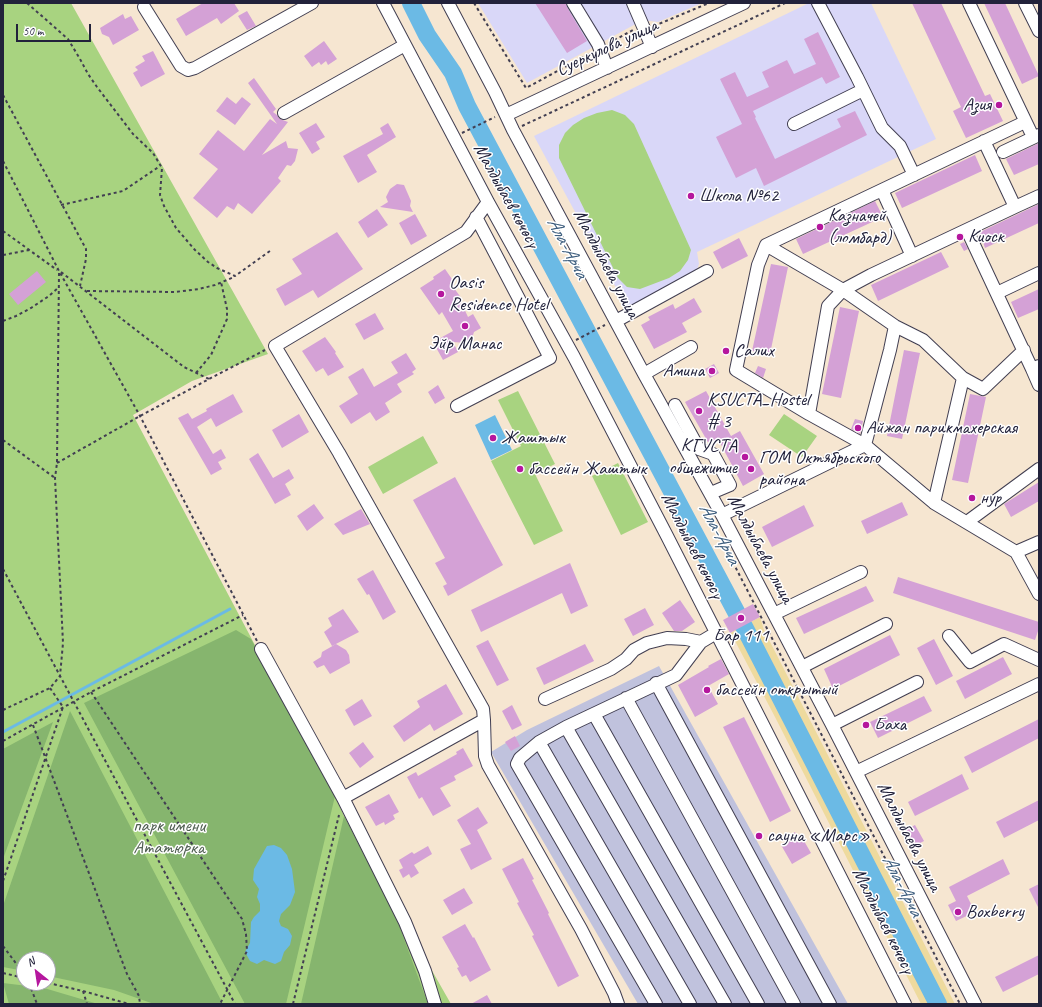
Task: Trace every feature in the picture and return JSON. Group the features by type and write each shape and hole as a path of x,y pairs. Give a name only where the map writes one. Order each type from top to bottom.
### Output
{"street":[{"path":"144,6 182,66 188,70 195,68 312,3"},
{"name":"Малдыбаев көчөсү","path":"383,3 488,202 574,357 667,536 905,1004"},
{"path":"448,3 500,118"},
{"path":"573,3 598,44 607,68"},
{"path":"633,3 652,47"},
{"name":"Суеркулова улица","path":"500,118 744,3"},
{"path":"818,3 864,90 882,128 900,146 914,175"},
{"path":"969,3 1025,122 1036,136 1003,152"},
{"path":"1025,3 1039,31"},
{"path":"284,113 405,45"},
{"path":"794,124 864,90"},
{"name":"Малдыбаева улица","path":"500,118 513,130 612,322 644,374 711,493 975,1004"},
{"path":"1025,122 766,245 758,265 736,370 809,414 865,445 934,503 1016,552 1039,594"},
{"path":"984,141 1015,207"},
{"path":"882,190 912,256"},
{"path":"809,414 828,306 843,290 1039,196"},
{"path":"488,202 476,216 466,232 276,346 339,453 483,709 485,756 488,765 581,930 614,993 618,1004"},
{"path":"457,406 550,358 476,216"},
{"path":"967,230 1024,350 1036,367 1039,385"},
{"path":"766,245 843,290 895,326 922,340 963,378 983,389 1024,350"},
{"path":"612,322 706,272"},
{"path":"996,293 1039,273"},
{"path":"722,515 865,445 895,326"},
{"path":"644,374 691,347"},
{"path":"934,503 963,378"},
{"path":"676,405 699,449 713,454 730,485 711,493"},
{"path":"967,522 1039,469"},
{"path":"1016,552 1039,542"},
{"path":"774,614 861,572"},
{"path":"802,667 886,624"},
{"path":"656,1004 517,764 520,758 538,742 656,683 676,675 701,642 716,633"},
{"path":"949,636 970,662 1004,644 1039,660"},
{"path":"545,699 612,669 626,659 634,650 647,643 667,638 686,638 701,642"},
{"path":"261,649 343,798 405,922 425,971 435,1004"},
{"path":"832,725 917,682"},
{"path":"656,683 830,1004"},
{"path":"856,772 1039,684"},
{"path":"626,698 794,1004"},
{"path":"594,714 758,1004"},
{"path":"343,798 484,720"},
{"path":"566,727 725,1004"},
{"path":"538,742 690,1004"}],"path":[{"path":"27,3 68,39 91,79 133,134 153,153 162,172 160,194 164,206 176,228 208,262 235,276"},
{"path":"474,3 526,88 593,52"},
{"path":"653,26 709,3"},
{"path":"513,130 785,3"},
{"path":"606,44 633,30"},
{"path":"3,95 86,249 86,259 80,286"},
{"path":"464,132 500,118"},
{"path":"3,161 59,271 140,416 261,649"},
{"path":"61,205 123,191 160,166"},
{"path":"3,231 80,286 184,367 209,378"},
{"path":"3,255 30,250"},
{"path":"86,291 175,292 199,289 235,276 270,251"},
{"path":"3,710 50,688 60,676 63,644 55,478 57,463 59,271"},
{"path":"196,373 211,355 227,319 227,309 221,282"},
{"path":"3,321 31,308 59,287"},
{"path":"576,340 612,322"},
{"path":"57,463 209,378 276,346"},
{"path":"3,440 55,478"},
{"path":"719,536 960,1004"},
{"path":"3,569 235,1004"},
{"path":"3,741 33,725 63,705 243,615"},
{"path":"50,688 63,705"},
{"path":"91,692 242,919 246,934 247,951 220,1004"},
{"path":"3,881 63,705"},
{"path":"33,725 128,974 139,996 140,1004"},
{"path":"293,1004 343,798"},
{"path":"3,946 16,963"},
{"path":"3,974 16,976"},
{"path":"56,985 129,1004"},
{"path":"32,991 37,1004"},
{"path":"82,991 87,1004"}],"shaded area":[{"path":"478,3 702,3 658,22 643,20 527,83"},
{"name":"Школа №62","path":"809,3 871,3 936,139 697,252 699,264 695,275 627,308 534,136"},
{"path":"659,666 848,1004 638,1004 491,752 527,730"}],"green space":[{"name":"парк имени Ататюрка","path":"3,3 71,3 268,354 192,381 133,415 335,796 344,816 451,1004 3,1004"},
{"path":"612,110 625,115 634,124 691,250 688,260 680,271 669,278 640,289 627,287 618,278 559,158 559,145 565,133 573,125 584,118 597,113"},
{"name":"бассейн Жаштык","path":"518,391 555,464 535,474 563,531 534,545 491,461 521,446 498,400"},
{"path":"784,414 817,436 802,457 769,435"},
{"path":"423,436 438,463 383,494 368,467"},
{"path":"618,463 648,522 621,535 592,476"},
{"path":"236,630 251,639 335,796 286,1004 245,1004 84,703"},
{"path":"70,711 223,1004 154,1004 114,990 56,978 56,951 16,951 16,969 3,967 3,906"},
{"path":"53,722 3,859 3,749"},
{"path":"344,816 396,917 428,1004 301,1004"},
{"path":"3,983 16,985 16,991 54,991 98,1004 9,1004"}],"sand":[{"path":"760,617 764,630 955,1004 921,1004 775,717 730,633"}],"water":[{"name":"Жаштык","path":"495,415 512,450 491,460 475,425"},
{"path":"274,845 281,848 287,855 292,869 295,892 290,905 281,914 279,921 281,926 288,929 292,936 290,945 284,952 281,961 275,964 264,960 257,964 250,961 245,952 250,943 251,922 260,911 260,904 257,897 259,889 253,880 254,869 267,846"}],"building":[{"path":"203,3 234,3 239,11 221,24 217,18 186,36 176,19"},
{"path":"535,3 566,3 587,41 567,53"},
{"path":"912,3 941,3 985,96 990,94 1003,121 966,138 953,111 961,107"},
{"path":"984,3 1005,3 1039,76 1022,84"},
{"path":"247,11 256,26 247,30 238,16"},
{"path":"123,14 125,19 131,16 139,30 113,45 109,37 102,34 100,28"},
{"path":"818,32 840,77 826,84 822,77 753,111 756,117 755,118 775,159 841,127 837,119 855,111 867,135 764,186 756,168 736,178 716,137 742,124 720,79 735,72 747,97 769,87 762,72 787,60 794,74 816,64 804,39"},
{"path":"324,41 337,59 328,65 326,61 321,65 319,62 312,67 304,56"},
{"path":"153,51 165,74 141,87 133,73 138,70 135,67 145,61 142,56"},
{"path":"254,78 276,109 273,112 280,119 288,122 262,155 286,141 288,148 298,149 295,161 291,166 287,165 278,178 281,181 252,214 238,203 234,210 227,206 217,218 193,198 218,169 199,154 218,130 244,151 270,119 277,124 248,83"},
{"path":"227,97 236,104 242,97 251,104 235,125 216,111"},
{"path":"316,123 325,137 316,142 320,149 312,154 299,133"},
{"path":"388,123 396,137 367,155 377,172 358,183 343,156 383,134 380,128"},
{"path":"1039,143 1039,164 1014,175 1006,159"},
{"path":"975,155 982,171 902,208 895,193"},
{"path":"397,184 404,185 411,201 410,206 413,212 380,207 388,202 386,197 390,189"},
{"path":"875,201 883,217 803,254 796,239"},
{"path":"1039,204 1039,223 985,248 983,242 981,243 978,233"},
{"path":"377,209 388,225 368,238 358,222"},
{"path":"415,214 427,236 411,245 399,223"},
{"path":"337,232 363,269 318,298 313,290 285,306 276,289 302,274 292,259"},
{"path":"739,238 748,256 722,269 713,252"},
{"path":"964,242 968,249 964,251 960,244"},
{"path":"941,252 949,267 878,301 871,285"},
{"path":"771,264 788,267 770,354 752,351"},
{"path":"445,269 454,282 451,284 462,299 460,300 468,317 473,314 481,328 474,332 471,341 466,343 453,342 458,352 443,360 433,342 453,331 442,312 439,315 420,288 434,279 433,277"},
{"path":"37,271 46,282 18,305 9,294"},
{"path":"1039,289 1039,309 1018,318 1011,302"},
{"path":"694,298 702,312 682,323 687,332 654,349 641,325 650,320 648,317 673,304 675,309"},
{"path":"840,307 859,311 841,398 822,394"},
{"path":"375,313 384,329 364,340 355,324"},
{"path":"325,337 336,352 335,353 344,367 328,376 323,368 316,372 302,351"},
{"path":"904,350 920,353 902,439 887,436"},
{"path":"406,353 416,369 412,372 414,374 397,384 402,392 385,403 390,412 376,421 370,412 351,424 339,406 358,394 348,377 363,368 374,387 398,373 391,362"},
{"name":"Амина","path":"714,364 719,373 710,378 705,369"},
{"path":"758,366 766,369 763,378 755,373"},
{"path":"438,385 445,398 435,404 428,392"},
{"path":"706,391 731,436 740,431 764,474 743,486 718,439 709,444 685,402"},
{"path":"233,394 243,412 216,427 211,418 197,427 213,454 221,449 226,458 218,462 222,469 211,475 178,418 188,413 192,419 207,411 206,409"},
{"path":"970,394 986,397 968,483 952,480"},
{"path":"299,414 309,432 282,448 272,430"},
{"name":"Айжан парикмахерская","path":"855,419 863,421 860,434 851,429"},
{"path":"258,453 273,478 289,469 294,478 285,484 291,495 275,504 249,459"},
{"path":"455,477 503,565 448,596 443,586 447,584 435,563 445,558 413,500"},
{"path":"1039,482 1039,501 1011,517 1004,504"},
{"path":"902,502 908,515 867,534 861,521"},
{"path":"314,504 324,518 307,531 297,516"},
{"path":"804,505 814,526 772,547 762,527"},
{"path":"361,509 370,524 343,535 334,524"},
{"path":"570,563 588,606 571,614 562,593 481,632 471,610"},
{"path":"373,570 396,612 383,620 369,594 367,595 357,579"},
{"path":"898,577 1039,622 1039,628 1035,640 893,593"},
{"path":"866,586 874,601 804,634 796,618"},
{"path":"680,600 695,622 682,631 674,631 662,613"},
{"name":"Бар 111","path":"753,604 760,617 730,633 723,620"},
{"path":"645,608 654,625 633,636 624,619"},
{"path":"343,609 359,632 332,646 324,632 332,626 328,618"},
{"path":"890,635 900,655 833,689 824,669"},
{"path":"934,639 953,676 936,685 917,648"},
{"path":"488,640 509,680 497,686 476,646"},
{"path":"336,644 346,650 349,655 350,663 330,674 324,665 317,668 313,662 321,657 322,652"},
{"path":"585,644 594,661 544,685 536,668"},
{"path":"1003,657 1012,674 965,699 956,681"},
{"path":"721,659 729,674 708,686 718,704 695,717 678,685"},
{"path":"446,684 463,714 434,731 430,724 404,742 393,726 420,707 417,701"},
{"path":"924,696 932,711 878,738 870,722"},
{"path":"362,699 372,716 354,726 345,710"},
{"path":"512,705 522,725 512,730 502,711"},
{"path":"744,717 791,811 770,822 723,727"},
{"path":"1039,719 1039,738 972,773 964,757"},
{"path":"515,736 520,746 511,751 505,742"},
{"path":"363,742 374,757 360,768 349,753"},
{"path":"463,748 473,766 454,776 456,780 440,788 451,806 433,816 422,797 419,799 407,777 416,772 418,776 457,754 456,752"},
{"path":"962,774 969,789 915,816 908,802"},
{"path":"389,794 399,812 393,815 395,819 385,825 384,822 376,826 365,807"},
{"path":"1039,800 1039,820 1004,838 996,822"},
{"path":"478,807 488,823 477,830 492,859 471,870 460,849 471,844 457,820"},
{"path":"915,825 924,841 912,847 903,831"},
{"path":"795,832 797,836 800,834 811,853 792,864 781,845 789,841 787,837"},
{"path":"428,846 432,854 414,865 419,873 411,878 409,874 403,878 399,870 403,868 399,860 412,852 414,854"},
{"path":"523,858 534,879 532,880 549,913 548,914 579,976 558,987 532,936 534,935 517,903 519,902 502,869"},
{"path":"1003,859 1010,874 967,896 975,912 956,921 948,905 956,901 949,887"},
{"path":"1039,884 1039,909 1029,889"},
{"path":"464,888 473,903 452,915 443,900"},
{"path":"465,924 473,938 474,937 491,970 470,982 466,975 462,977 457,968 459,967 442,937"},
{"path":"1039,955 1039,974 1003,992 995,977"},
{"path":"487,995 492,1004 471,1004"}],"waterway":[{"name":"Ала-Арча","path":"411,3 427,35 453,73 467,106 750,638 938,1004"},
{"path":"3,732 230,609"}],"place":[{"name":"Азия","path":"999,105"},
{"name":"Школа №62","path":"691,196"},
{"name":"Казначей (ломбард)","path":"820,227"},
{"name":"Киоск","path":"960,237"},
{"name":"Oasis Residence Hotel","path":"441,294"},
{"name":"Эйр Манас","path":"465,326"},
{"name":"Салих","path":"726,351"},
{"name":"Амина","path":"712,371"},
{"name":"KSUCTA_Hostel # 3","path":"699,411"},
{"name":"Айжан парикмахерская","path":"858,428"},
{"name":"Жаштык","path":"493,438"},
{"name":"КГУСТА общежитие","path":"745,457"},
{"name":"бассейн Жаштык","path":"520,469"},
{"name":"ГОМ Октябрьского района","path":"751,469"},
{"name":"нур","path":"972,498"},
{"name":"Бар 111","path":"741,618"},
{"name":"бассейн открытый","path":"707,690"},
{"name":"Баха","path":"866,725"},
{"name":"сауна «Марс»","path":"759,836"},
{"name":"Boxberry","path":"958,912"}]}
